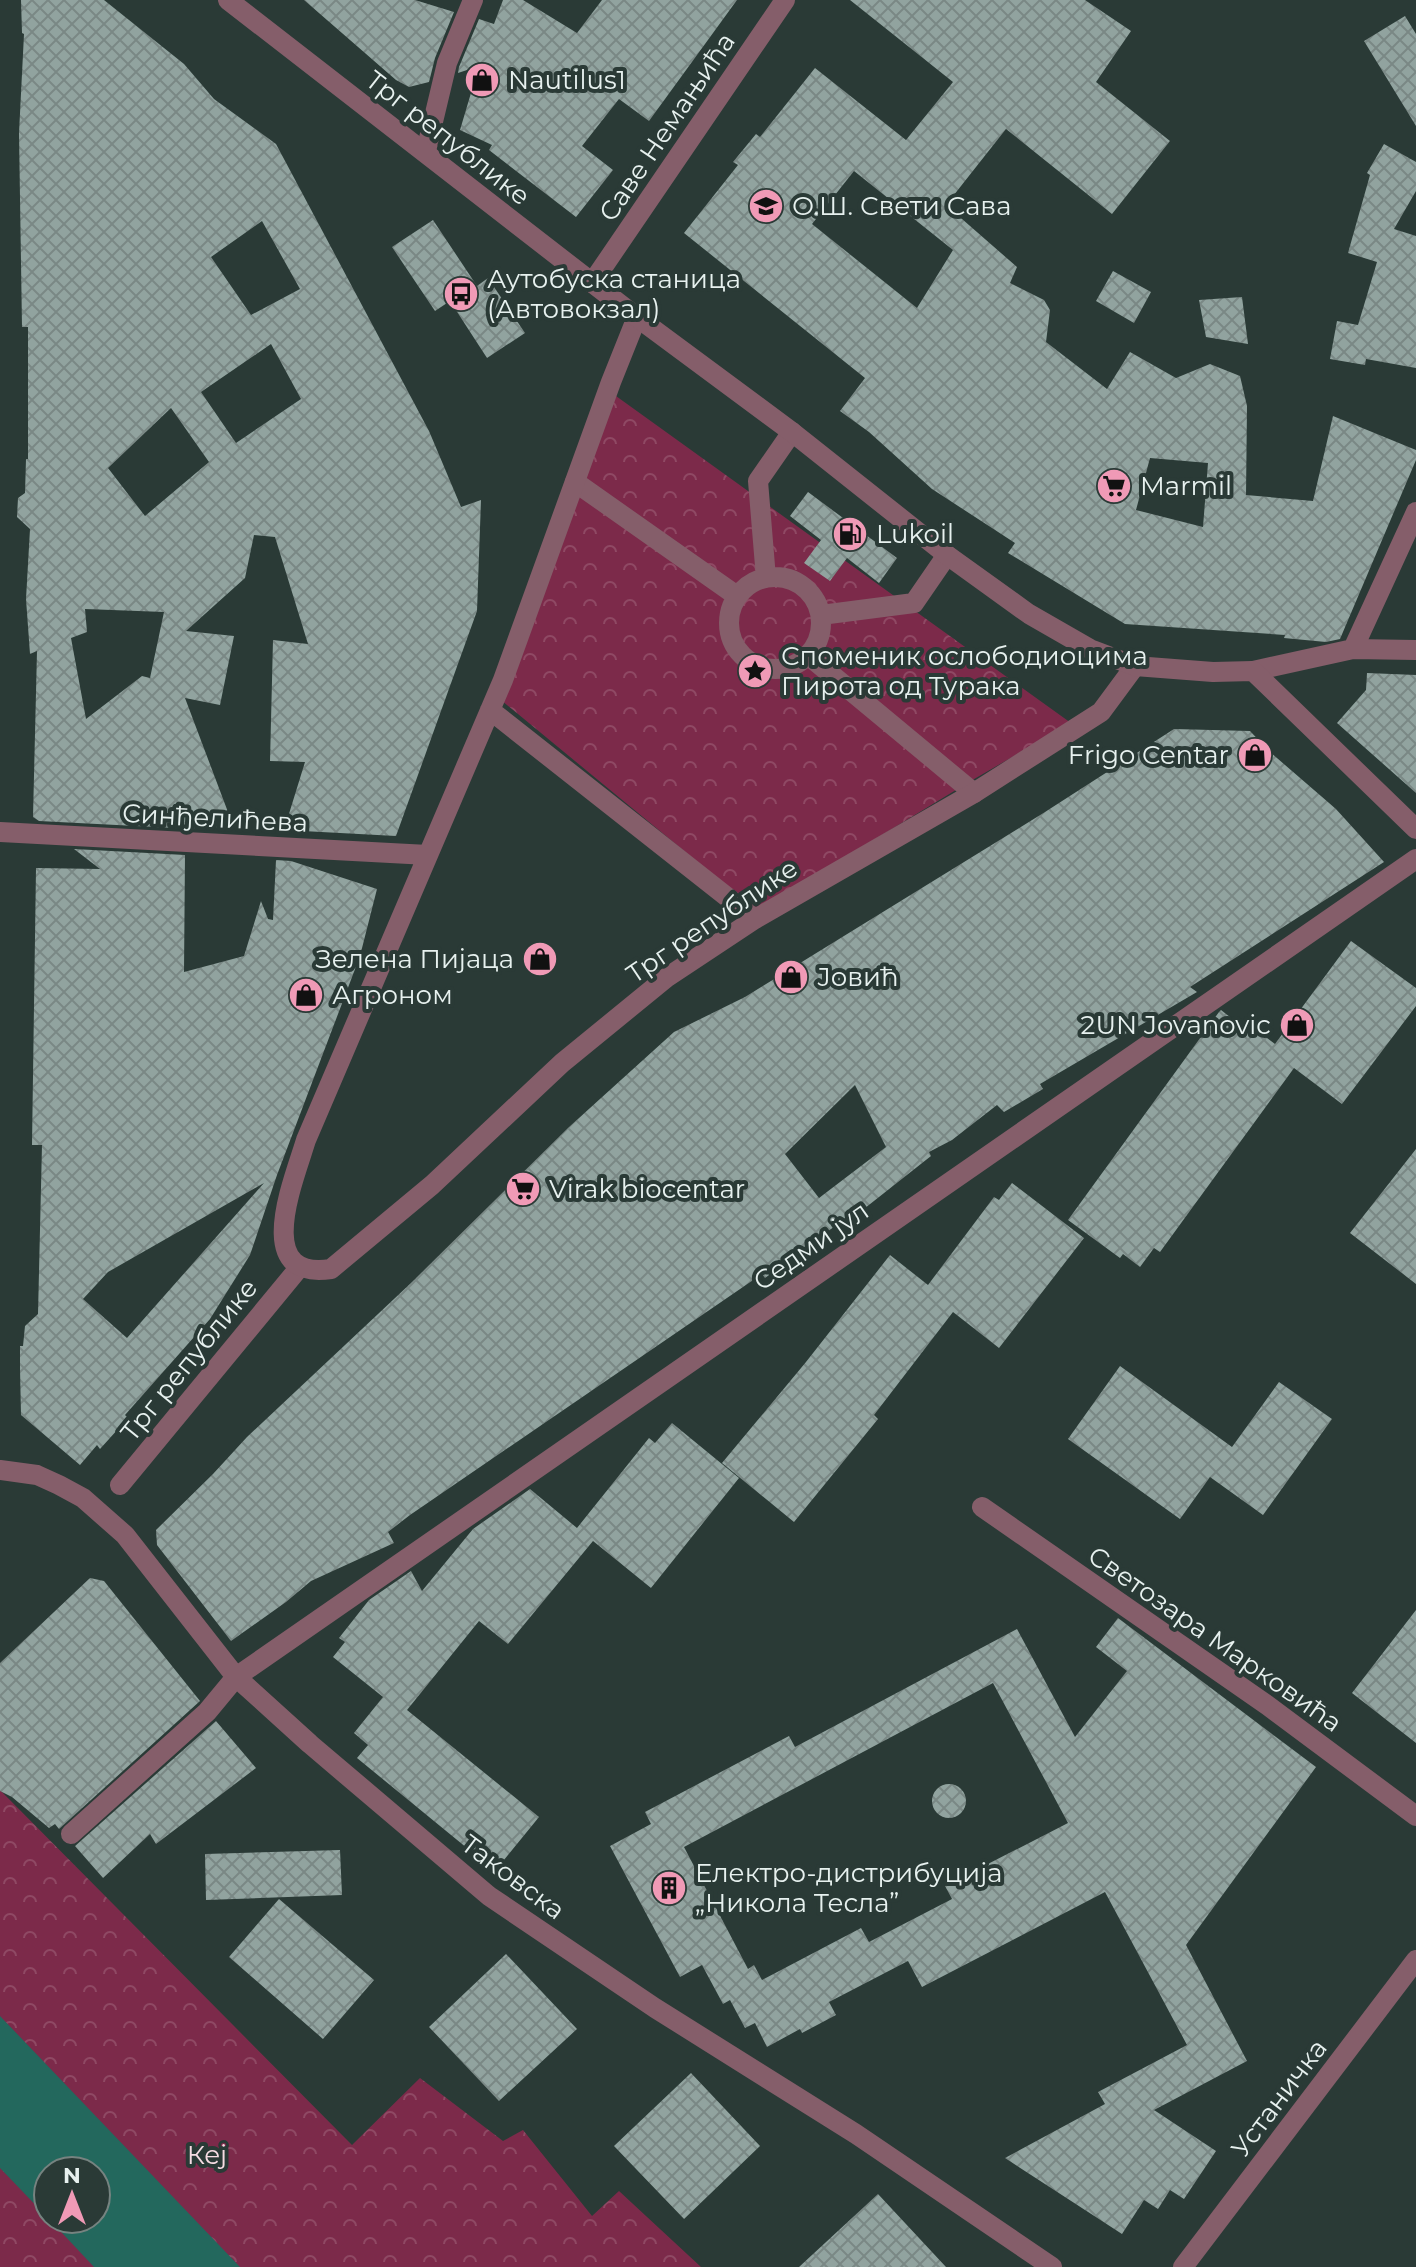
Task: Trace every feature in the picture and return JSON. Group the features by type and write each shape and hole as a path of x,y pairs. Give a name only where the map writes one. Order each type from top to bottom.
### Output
{"street":[{"name":"Трг републике","path":"228,0 592,283 792,432 947,555 1029,614 1090,649 1135,666 1213,672 1253,671 1353,649 1416,650"},
{"path":"426,151 447,63 473,0"},
{"name":"Саве Немањића","path":"592,283 785,0"},
{"path":"299,1268 284,1246 283,1226 306,1140 490,710 637,317"},
{"path":"766,578 758,481 792,432"},
{"path":"575,482 737,596"},
{"path":"1353,649 1416,512"},
{"path":"821,615 914,603 947,555"},
{"path":"781,577 807,589 821,615 817,644 809,656 796,666 780,670 764,669 749,662 737,651 730,637 728,621 737,596 752,583 766,578 781,577"},
{"path":"809,656 974,793"},
{"name":"Трг републике","path":"120,1485 299,1268 314,1272 331,1269 432,1185 562,1063 666,978 755,919 974,793 1101,712 1135,666"},
{"path":"1253,671 1416,829"},
{"path":"490,710 755,919"},
{"name":"Синђелићева","path":"0,832 428,855"},
{"name":"Седми јул","path":"71,1834 207,1712 236,1677 1416,859"},
{"name":"Таковска","path":"0,1470 37,1475 83,1498 125,1535 236,1677 489,1896 655,2008 856,2134 1052,2267"},
{"name":"Светозара Марковића","path":"982,1507 1267,1705 1416,1816"},
{"name":"Устаничка","path":"1183,2267 1416,1960"}],"green space":[{"path":"609,391 1071,723 757,911 490,691"},
{"name":"Кеј","path":"0,1790 352,2145 420,2078 503,2141 523,2130 592,2216 619,2191 701,2267 0,2267"}],"shaded area":[{"path":"0,2016 240,2267 94,2267 64,2235 112,2235 112,2155 32,2155 32,2201 0,2168"}],"building":[{"path":"21,0 104,0 184,64 214,99 276,144 429,431 461,507 481,500 477,611 396,836 284,830 305,762 270,761 273,640 308,644 275,537 254,535 245,578 186,631 234,636 220,705 185,698 234,828 195,826 194,829 39,821 33,817 37,651 30,654 26,599 30,529 17,517 18,498 25,493 28,459 28,327 22,327 19,133","holes":["262,221 300,289 251,315 211,257","271,344 301,399 236,443 201,392","171,408 209,462 145,516 108,468","85,609 164,612 150,678 142,676 86,719 71,638 87,632"]},
{"path":"304,0 415,0 454,12 435,58 429,82 409,87 396,80"},
{"path":"503,0 523,0 577,33 602,0 737,0 649,121 619,99 582,146 613,170 576,217 489,150 492,145 460,130 479,66 458,73 459,67 479,19 494,24"},
{"path":"850,0 1085,0 1131,31 1096,82 1170,141 1112,214 1006,129 946,205 1017,267 1010,283 1044,300 1050,310 1046,342 1107,389 1130,352 1176,378 1210,364 1240,376 1247,406 1246,495 1313,501 1333,416 1416,450 1416,460 1340,639 1326,642 1284,638 1285,635 1125,624 1008,553 1015,543 932,489 869,432 840,411 865,378 684,233 738,165 733,162 756,134 760,137 815,68 906,140 953,82","holes":["854,171 953,250 917,308 812,224","1150,458 1208,463 1203,527 1136,510"]},
{"path":"1405,16 1416,34 1416,126 1364,41"},
{"path":"1384,144 1416,162 1416,191 1394,229 1416,236 1416,368 1366,359 1365,365 1330,359 1337,321 1358,325 1377,262 1348,253 1370,175 1367,173"},
{"name":"Аутобуска станица (Автовокзал)","path":"433,220 477,286 488,278 525,333 487,358 450,301 435,311 392,247"},
{"path":"1113,271 1151,292 1134,323 1096,301"},
{"path":"1242,297 1248,344 1206,337 1199,300"},
{"path":"808,492 897,558 879,583 847,558 830,581 804,563 821,540 790,516"},
{"path":"1367,673 1416,675 1416,793 1337,723 1366,690"},
{"path":"1174,729 1250,731 1336,809 1384,862 1190,987 1197,992 1040,1084 1043,1089 1004,1112 997,1105 952,1140 929,1152 931,1156 860,1212 858,1209 765,1278 762,1274 410,1515 388,1532 394,1543 311,1581 231,1641 157,1545 156,1530 247,1437 411,1283 569,1127 674,1032 745,997","holes":["855,1085 886,1147 819,1198 785,1154"]},
{"path":"74,849 185,855 184,972 244,956 261,901 268,919 273,920 276,860 291,861 377,889 360,956 250,1255 210,1319 125,1415 128,1418 100,1449 97,1445 80,1465 21,1415 20,1346 23,1346 25,1326 38,1314 42,1145 32,1145 36,868 100,869","holes":["264,1183 127,1338 83,1299 108,1272"]},
{"path":"1351,941 1416,988 1416,1006 1342,1104 1294,1068 1160,1252 1154,1248 1140,1267 1123,1254 1120,1258 1068,1220 1221,1010 1244,1028 1247,1023 1275,1044"},
{"path":"1416,1149 1416,1284 1350,1233"},
{"path":"1012,1183 1084,1238 999,1348 953,1312 874,1415 878,1419 794,1522 722,1463 890,1255 928,1285 994,1197 999,1200"},
{"path":"1120,1366 1232,1447 1279,1382 1332,1419 1263,1515 1210,1477 1180,1519 1068,1439"},
{"path":"672,1423 739,1478 651,1588 593,1541 508,1644 479,1621 407,1710 539,1817 495,1871 357,1758 368,1745 354,1733 383,1697 333,1657 345,1642 339,1638 369,1600 411,1571 422,1591 473,1529 530,1489 577,1528 649,1438 655,1443"},
{"path":"90,1578 104,1581 200,1701 59,1829 55,1824 49,1828 12,1797 0,1791 0,1663"},
{"path":"1416,1610 1416,1743 1352,1693"},
{"path":"1118,1618 1316,1767 1186,1945 1247,2061 1154,2110 1216,2151 1184,2199 1170,2190 1158,2209 1144,2200 1122,2234 1005,2158 1105,2104 1098,2092 1187,2045 1105,1892 922,1987 908,1961 829,2002 836,2015 802,2033 800,2029 767,2047 755,2023 745,2028 730,2000 723,2004 702,1965 680,1977 610,1846 651,1824 645,1812 789,1736 795,1747 1017,1629 1075,1737 1127,1671 1096,1647","holes":["993,1683 1068,1823 945,1886 952,1899 869,1942 861,1928 762,1980 754,1965 748,1969 684,1847"]},
{"path":"216,1721 256,1768 156,1844 150,1834 103,1878 75,1846"},
{"path":"949,1784 961,1789 966,1801 961,1813 949,1818 937,1813 932,1801 937,1789"},
{"path":"340,1850 342,1895 206,1900 205,1854"},
{"path":"279,1899 374,1980 323,2039 229,1957"},
{"path":"506,1954 577,2029 499,2101 429,2027"},
{"path":"691,2073 760,2146 684,2219 614,2146"},
{"path":"878,2194 946,2267 799,2267"}],"place":[{"name":"Nautilus1","path":"482,80"},
{"name":"О.Ш. Свети Сава","path":"766,206"},
{"name":"Аутобуска станица (Автовокзал)","path":"461,294"},
{"name":"Marmil","path":"1114,486"},
{"name":"Lukoil","path":"850,534"},
{"name":"Споменик ослободиоцима Пирота од Турака","path":"755,671"},
{"name":"Frigo Centar","path":"1255,755"},
{"name":"Зелена Пијаца","path":"540,959"},
{"name":"Јовић","path":"791,977"},
{"name":"Агроном","path":"306,995"},
{"name":"2UN Jovanovic","path":"1297,1025"},
{"name":"Virak biocentar","path":"523,1189"},
{"name":"Електро-дистрибуција „Никола Тесла”","path":"669,1888"}]}
